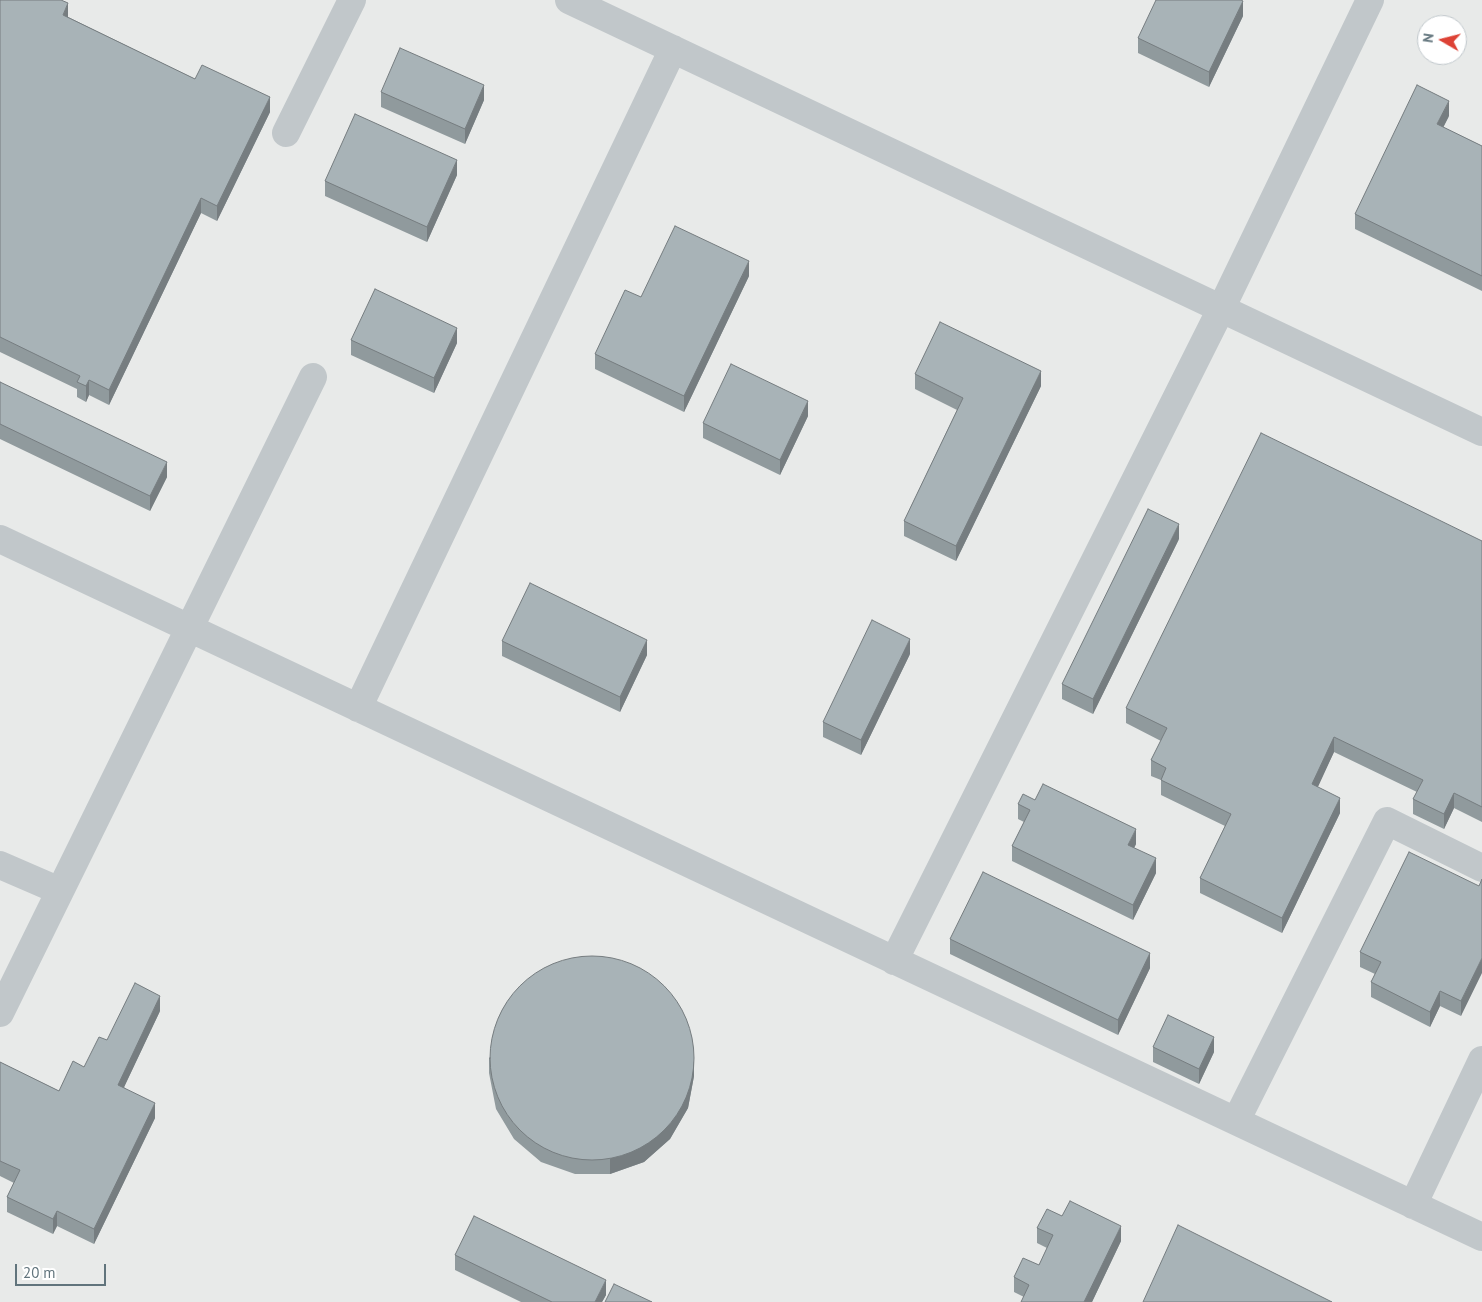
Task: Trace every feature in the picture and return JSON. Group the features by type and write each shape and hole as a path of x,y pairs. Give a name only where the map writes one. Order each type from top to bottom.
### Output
{"lane":[{"path":"286,133 352,0"},
{"path":"569,0 1482,432"},
{"path":"894,961 1221,309 1370,0"},
{"path":"358,708 673,49"},
{"path":"0,1013 314,376"},
{"path":"0,539 1482,1238"},
{"path":"1236,1122 1387,821 1482,868"},
{"path":"0,864 60,891"},
{"path":"1413,1205 1482,1060"}],"shaded area":[{"path":"0,0 1482,0 1482,1302 0,1302"}],"building":[{"path":"0,0 61,0 68,3 63,15 195,79 202,65 270,97 217,206 201,198 109,390 89,380 86,386 77,382 80,376 0,337"},
{"path":"1156,0 1243,1 1209,72 1138,38"},
{"path":"400,48 484,85 465,129 381,92"},
{"path":"1417,85 1449,101 1437,124 1482,146 1482,276 1355,214"},
{"path":"355,114 457,160 427,227 325,181"},
{"path":"675,226 749,261 684,396 595,354 625,290 641,297"},
{"path":"375,289 457,328 434,378 351,340"},
{"path":"940,322 1041,371 956,546 904,521 963,398 915,374"},
{"path":"731,364 808,401 780,460 703,423"},
{"path":"0,382 167,462 150,496 0,424"},
{"path":"1261,433 1482,541 1482,807 1454,793 1444,814 1413,799 1423,780 1334,737 1312,784 1340,798 1282,918 1200,878 1231,814 1161,780 1166,768 1151,760 1167,728 1126,708"},
{"path":"1148,509 1179,524 1093,699 1062,684"},
{"path":"530,583 647,640 620,697 502,641"},
{"path":"872,620 910,639 861,740 823,722"},
{"path":"1043,784 1136,829 1128,845 1156,858 1133,905 1012,846 1030,810 1018,804 1023,794 1035,800"},
{"path":"1409,852 1479,886 1482,879 1482,958 1461,1001 1440,991 1430,1012 1371,982 1381,962 1360,952"},
{"path":"983,872 1150,953 1118,1020 950,939"},
{"path":"592,956 612,958 631,964 640,968 664,986 682,1010 686,1019 692,1038 694,1058 692,1078 686,1097 682,1106 664,1130 640,1148 631,1152 612,1158 592,1160 572,1158 553,1152 544,1148 520,1130 502,1106 498,1097 492,1078 490,1058 492,1038 498,1019 502,1010 520,986 544,968 553,964 572,958"},
{"path":"135,983 160,996 118,1085 155,1103 94,1229 57,1211 53,1219 7,1197 20,1170 0,1161 0,1062 59,1091 73,1061 84,1067 99,1037 107,1040"},
{"path":"1168,1015 1214,1037 1199,1069 1153,1047"},
{"path":"1070,1201 1121,1226 1084,1302 1021,1302 1029,1285 1014,1277 1023,1258 1039,1265 1053,1235 1037,1228 1047,1209 1062,1216"},
{"path":"474,1216 606,1280 595,1302 552,1302 455,1255"},
{"path":"1178,1225 1332,1302 1143,1302"},
{"path":"614,1284 652,1302 605,1302"}]}
